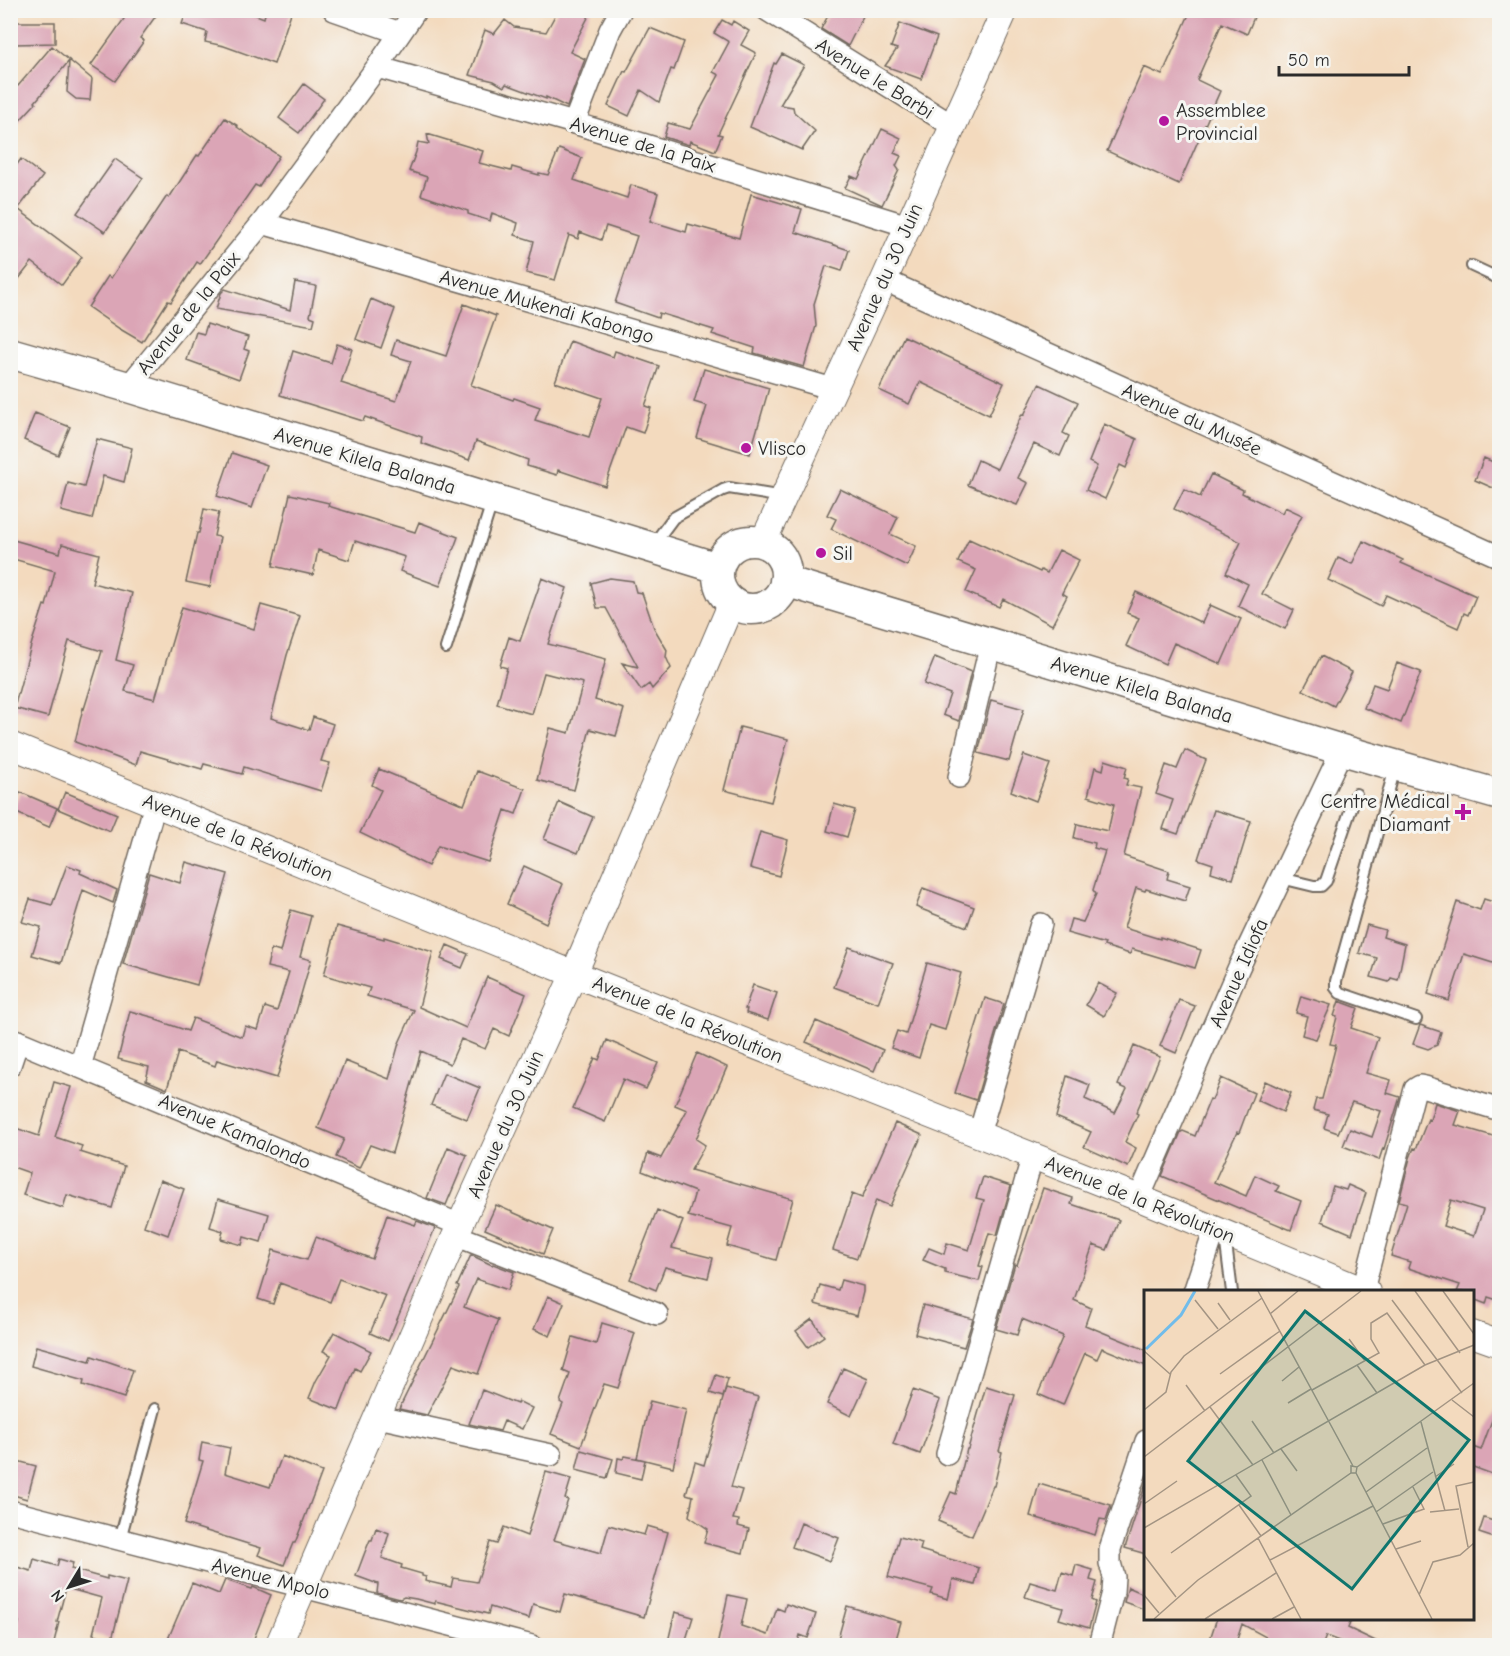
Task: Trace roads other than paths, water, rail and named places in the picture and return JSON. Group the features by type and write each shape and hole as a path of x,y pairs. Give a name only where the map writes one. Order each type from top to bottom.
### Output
{"main road":[{"name":"Avenue Kilela Balanda","path":"10,352 718,568"},
{"path":"753,541 763,543 771,547 783,562 786,571 782,590 777,598 760,608 741,607 732,603 720,588 718,568 727,551 735,545 753,541"},
{"name":"Avenue Kilela Balanda","path":"785,581 1342,750 1500,795"}],"street":[{"path":"334,10 400,33"},
{"name":"Avenue de la Paix","path":"128,387 262,223 416,10"},
{"path":"574,123 610,30 621,10"},
{"name":"Avenue le Barbi","path":"767,10 953,126"},
{"name":"Avenue du 30 Juin","path":"763,543 1005,10"},
{"name":"Avenue de la Paix","path":"377,67 574,123 908,226"},
{"name":"Avenue Mukendi Kabongo","path":"262,223 833,389"},
{"name":"Avenue du Musée","path":"884,280 1500,557"},
{"name":"Avenue du 30 Juin","path":"278,1646 457,1230 574,974 732,603"},
{"path":"959,777 991,644"},
{"name":"Avenue de la Révolution","path":"10,745 574,974 1139,1198 1351,1289"},
{"name":"Avenue Idiofa","path":"1139,1198 1239,967 1342,750"},
{"path":"80,1067 155,804"},
{"path":"979,1134 1041,924"},
{"path":"10,1065 14,1039"},
{"name":"Avenue Kamalondo","path":"14,1039 657,1314"},
{"path":"1351,1289 1415,1089 1420,1086 1425,1087 1500,1110"},
{"path":"947,1454 1033,1155"},
{"path":"1195,1290 1220,1231"},
{"path":"1474,1334 1500,1344"},
{"path":"378,1417 551,1455"},
{"path":"1099,1646 1113,1592 1114,1577 1110,1563 1110,1549 1144,1447"},
{"name":"Avenue Mpolo","path":"10,1511 532,1646"}],"lane":[{"path":"1472,266 1500,279"},
{"path":"651,547 673,518 723,490 729,488 784,497"},
{"path":"446,648 493,499"},
{"path":"1396,765 1336,981 1336,988 1340,993 1416,1019"},
{"path":"1281,878 1322,886 1326,881 1356,794"},
{"path":"1220,1231 1232,1290"},
{"path":"120,1539 155,1409"}],"place":[{"name":"Assemblee Provincial","path":"1164,121"},
{"name":"Vlisco","path":"746,448"},
{"name":"Sil","path":"821,553"},
{"name":"Centre Médical Diamant","path":"1463,812"}]}
